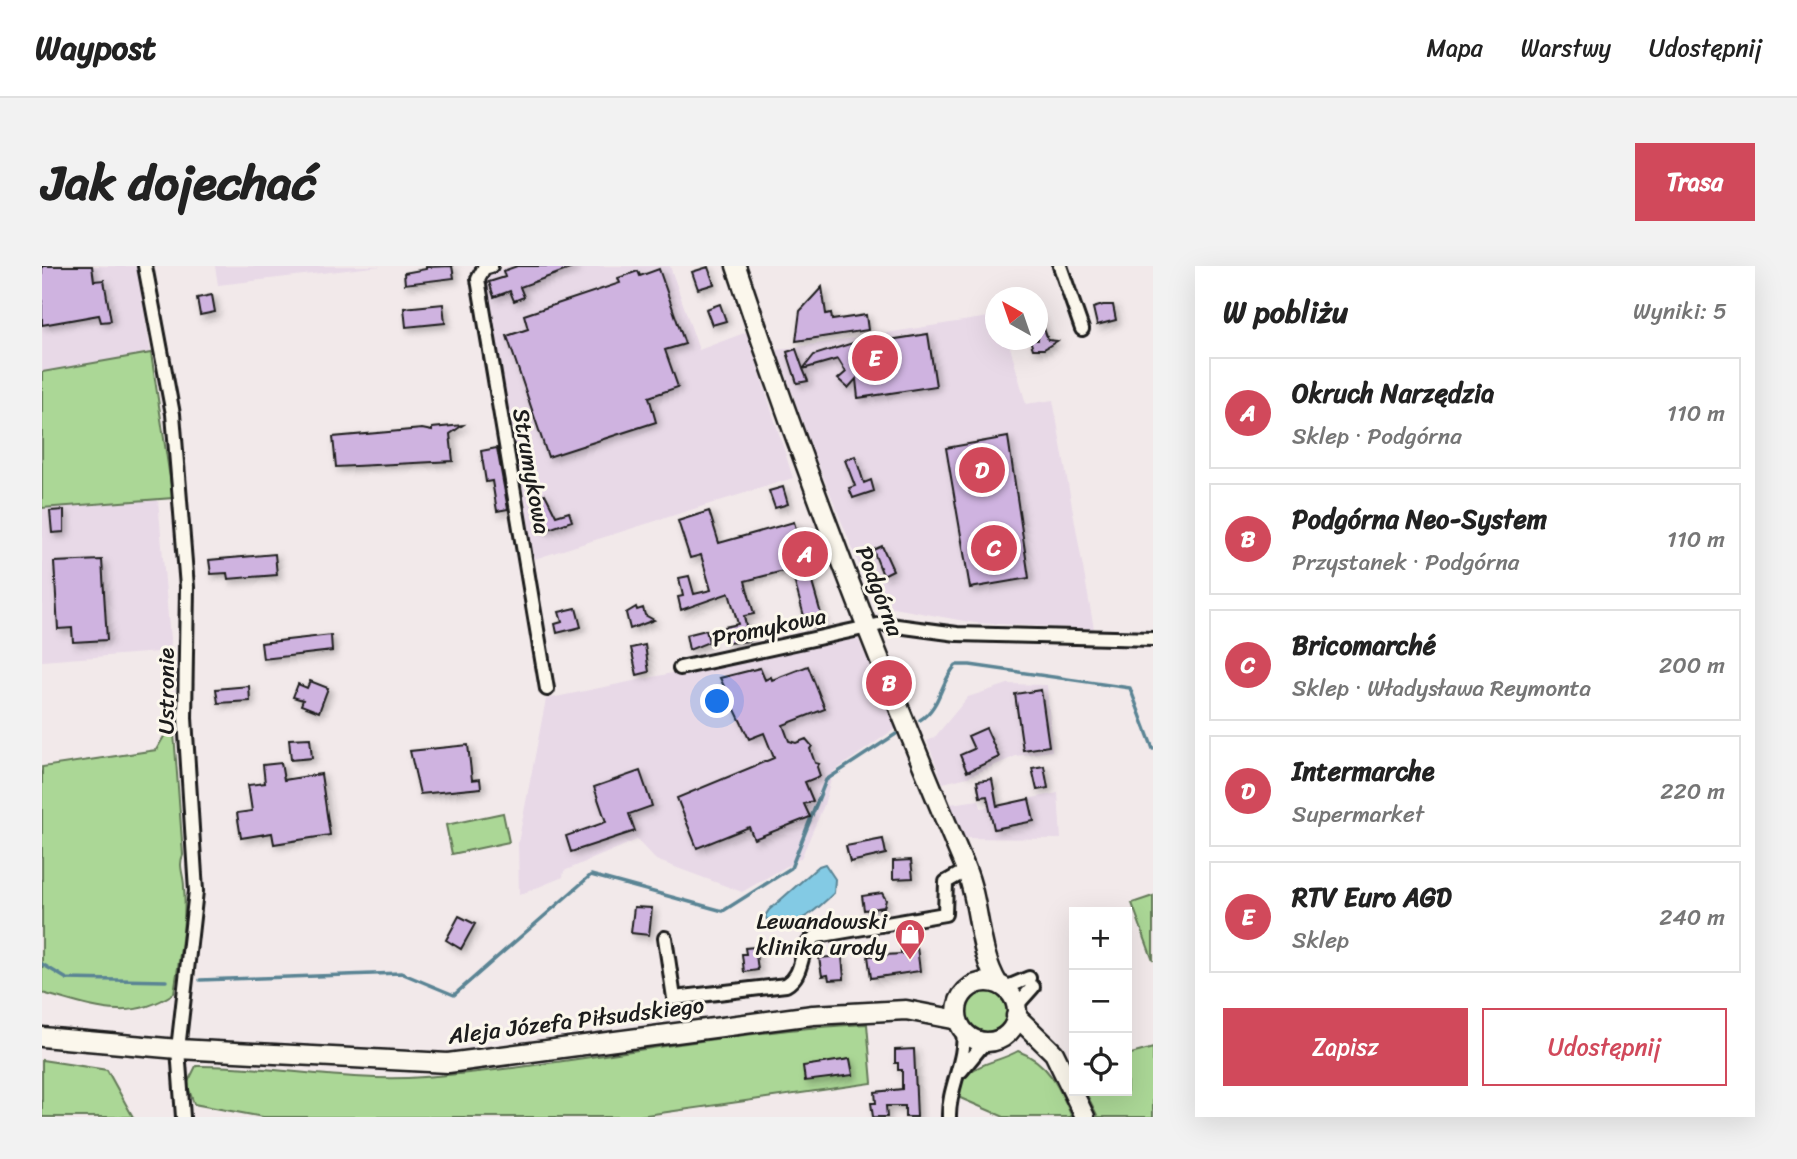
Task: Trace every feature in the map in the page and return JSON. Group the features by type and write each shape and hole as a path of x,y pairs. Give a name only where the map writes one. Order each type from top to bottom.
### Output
{"main road":[{"name":"Podgórna","path":"736,266 797,448 938,808 967,870 977,902 981,932 977,975 972,986"},
{"name":"Podgórna","path":"981,932 1002,986"},
{"path":"985,982 1002,986 1016,1011 1054,1053 1069,1085 1036,1048 1015,1036 1004,1036 985,1042 973,1038 961,1025 959,1001 972,986 985,982"},
{"name":"Aleja Józefa Piłsudskiego","path":"42,1037 178,1049 448,1063 813,1014 906,1010 959,1001"},
{"name":"Aleja Józefa Piłsudskiego","path":"906,1010 961,1025"},
{"path":"1004,1036 1016,1011"},
{"path":"1074,1096 1085,1117"}],"street":[{"name":"Ustronie","path":"145,266 173,414 187,587 185,718 196,891 178,1049 183,1117"},
{"name":"Strumykowa","path":"491,266 484,268 478,279 548,689"},
{"path":"1060,266 1082,329"},
{"name":"Promykowa","path":"680,668 868,627 899,624 957,634 1153,639"},
{"path":"665,938 674,998 786,985 796,978 804,948 817,936 945,914 946,882 967,870"},
{"path":"1002,986 1031,983 1016,1011"},
{"path":"949,1117 954,1079 965,1040 961,1025"},
{"path":"954,1079 985,1042"}],"shaded area":[{"path":"42,266 137,266 151,353 42,372"},
{"path":"215,266 381,266 218,285"},
{"path":"510,266 670,266 699,350 747,332 793,478 531,560 483,280 486,275"},
{"path":"985,318 985,350 1011,350 1026,404 1053,400 1094,629 975,623 878,605 871,594 814,454 777,350"},
{"path":"158,499 171,651 42,661 42,508"},
{"path":"857,635 896,728 833,772 824,805 801,858 742,892 656,860 637,840 564,871 563,877 519,895 518,843 546,699"},
{"path":"1008,684 1047,685 1052,751 1016,756 968,777 943,783 927,741 934,738 968,697"},
{"path":"1058,793 1061,839 964,838 950,804 979,800 981,808"}],"green space":[{"path":"151,353 173,498 42,508 42,372"},
{"path":"166,733 174,733 185,900 174,993 141,1008 110,1010 42,993 42,767 156,750"},
{"path":"503,813 509,842 452,854 446,825"},
{"path":"1153,896 1153,961 1132,903"},
{"path":"986,990 1001,996 1007,1011 1001,1026 986,1032 971,1026 965,1011 971,996"},
{"path":"867,1024 872,1083 632,1117 263,1117 194,1104 187,1084 196,1066 367,1078 424,1077 535,1065 756,1034"},
{"path":"1153,1048 1153,1117 1098,1117 1088,1096 1132,1096 1132,1054"},
{"path":"1018,1051 1046,1069 1072,1117 1004,1117 958,1097 960,1086 972,1071"},
{"path":"42,1060 107,1070 133,1117 42,1117"}],"water":[{"path":"825,864 835,879 834,893 805,917 779,923 768,921 765,916 769,910 819,866"}],"building":[{"path":"42,266 92,266 94,281 104,280 111,321 101,322 99,315 42,325"},
{"path":"452,266 454,278 405,284 404,273 426,267"},
{"path":"517,266 575,267 520,287 524,297 514,301 510,291 494,297 489,282 505,277 503,271"},
{"path":"708,267 714,284 698,289 692,272"},
{"path":"659,269 685,344 665,350 678,387 649,397 656,422 548,457 507,336 528,329 524,315 620,283 618,278 638,271 640,276"},
{"path":"822,287 826,314 831,313 832,320 866,315 868,330 796,341 800,311"},
{"path":"212,295 215,312 200,315 197,298"},
{"path":"443,304 445,323 406,327 404,308"},
{"path":"720,304 726,321 712,325 706,309"},
{"path":"1113,305 1116,320 1097,325 1093,308"},
{"path":"928,334 936,386 858,398 856,379 848,388 838,379 846,372 838,359 803,369 814,355 869,338 870,343"},
{"path":"796,349 808,381 797,383 787,352"},
{"path":"463,425 450,434 453,461 336,467 333,437 422,429 432,431 432,428"},
{"path":"1008,437 1029,578 970,588 946,448"},
{"path":"497,448 508,509 497,511 492,481 486,482 481,451"},
{"path":"855,456 864,483 871,480 874,491 853,498 849,488 855,486 845,460"},
{"path":"783,487 788,504 775,508 769,491"},
{"path":"545,494 556,516 569,512 572,521 543,531 536,497"},
{"path":"64,510 64,532 52,533 50,511"},
{"path":"709,511 719,543 794,522 801,546 807,545 811,579 823,621 807,627 791,569 745,581 754,614 744,616 749,641 727,643 724,627 738,624 729,593 681,610 678,597 683,596 679,578 689,576 694,594 711,590 701,555 690,558 678,521"},
{"path":"882,546 893,570 883,575 873,550"},
{"path":"275,554 277,575 228,579 227,573 211,574 209,560"},
{"path":"102,560 107,640 73,642 72,628 58,629 54,562"},
{"path":"636,607 637,610 643,608 645,615 654,620 630,629 626,613"},
{"path":"576,608 581,627 557,633 555,624 562,622 559,612"},
{"path":"706,630 709,642 689,650 686,635"},
{"path":"331,635 332,651 263,659 261,643"},
{"path":"645,645 649,672 637,675 631,648"},
{"path":"808,666 825,709 783,725 789,741 796,743 806,739 812,746 810,749 815,763 819,764 817,767 820,776 805,782 813,801 804,804 810,817 754,839 749,827 697,848 677,798 774,758 764,733 749,739 720,678 760,668 765,680 771,677 772,680"},
{"path":"310,681 328,688 319,712 301,705 303,700 293,697 298,684 307,688"},
{"path":"249,686 250,701 218,703 216,689"},
{"path":"1041,690 1049,746 1023,750 1015,694"},
{"path":"986,728 999,757 967,772 960,755 974,749 968,736"},
{"path":"310,738 312,758 291,760 289,739"},
{"path":"468,745 472,780 480,779 481,788 420,794 410,751"},
{"path":"281,763 284,780 321,774 330,835 274,844 272,833 241,838 237,813 252,811 248,785 265,783 263,765"},
{"path":"1044,766 1048,788 1037,790 1032,768"},
{"path":"640,771 652,806 629,814 635,831 571,852 566,836 606,822 594,787"},
{"path":"992,779 997,806 1029,799 1034,821 994,829 987,796 980,797 977,781"},
{"path":"883,839 886,854 850,862 846,846"},
{"path":"911,860 913,878 893,879 893,861"},
{"path":"882,893 886,900 884,907 864,910 862,896"},
{"path":"634,907 652,908 649,935 631,933"},
{"path":"459,916 475,924 461,949 446,940"},
{"path":"755,947 758,970 744,972 742,954 746,954 745,948"},
{"path":"917,947 920,971 871,978 868,956 901,954 901,949"},
{"path":"842,956 844,979 829,980 828,975 822,976 819,958"},
{"path":"914,1049 917,1117 905,1117 905,1106 886,1106 887,1117 873,1117 871,1103 876,1103 875,1092 902,1089 902,1070 898,1070 898,1063 895,1063 895,1050"},
{"path":"850,1059 853,1075 805,1081 803,1066"}],"waterway":[{"path":"920,720 932,708 956,665 970,665 1130,688 1153,749"},
{"path":"200,980 401,973 454,995 591,875 723,911 791,868 826,780 896,734"},
{"path":"42,964 67,979 166,981"}],"place":[{"name":"RTV Euro AGD","path":"875,358"},
{"name":"Intermarche","path":"982,470"},
{"name":"Bricomarché","path":"994,548"},
{"name":"Okruch Narzędzia","path":"805,554"},
{"name":"Podgórna Neo-System","path":"889,683"},
{"name":"Lewandowski klinika urody","path":"910,961"}]}
